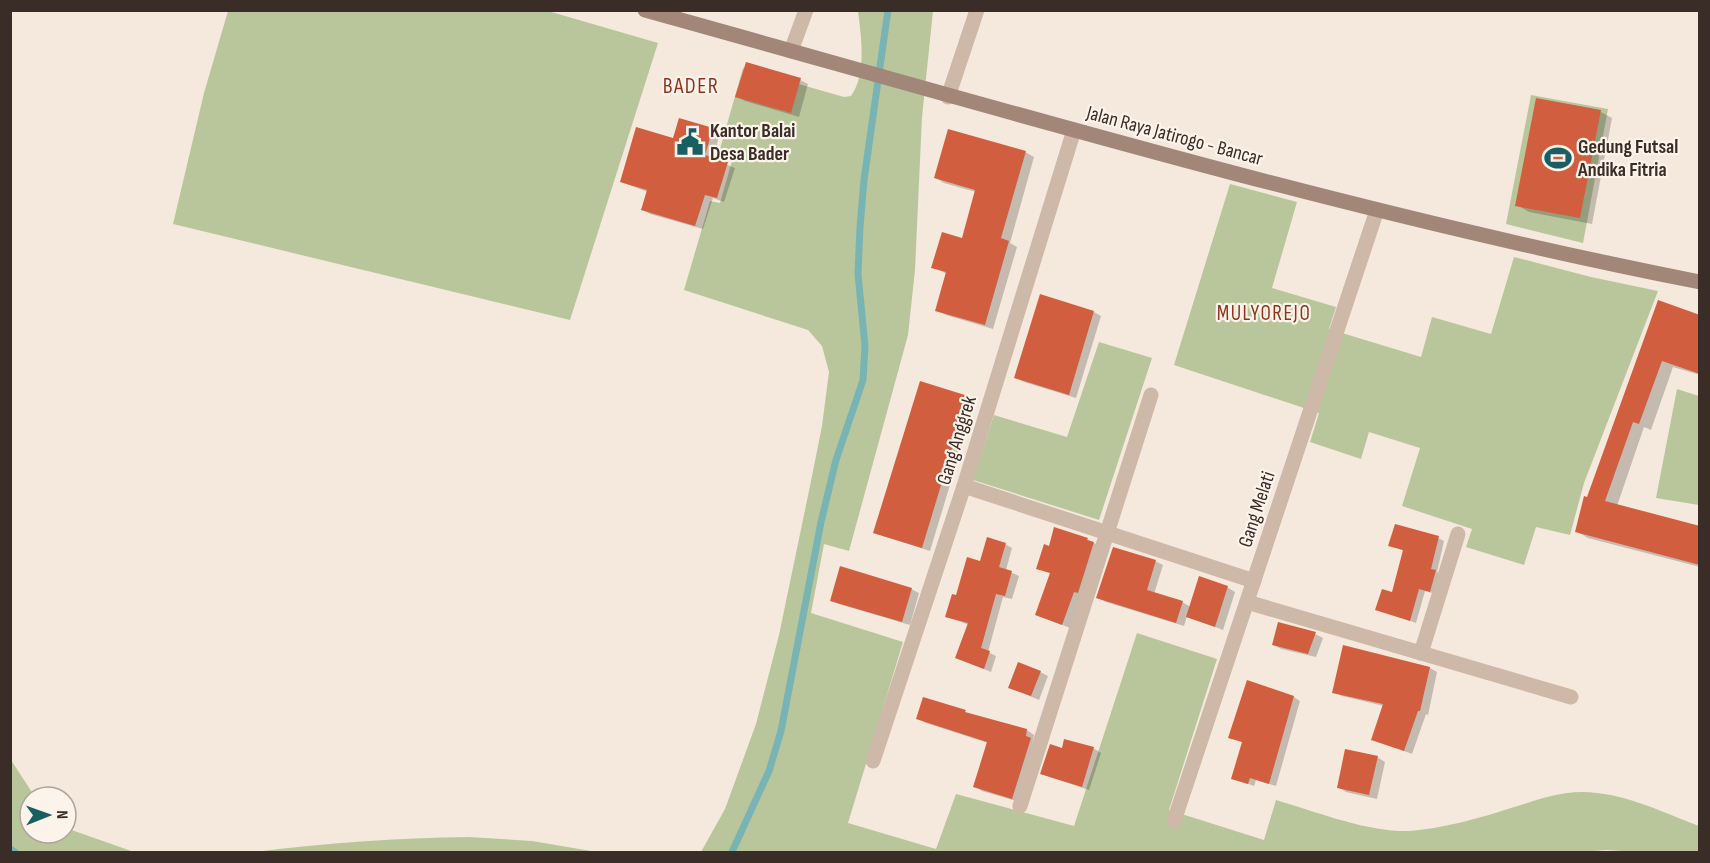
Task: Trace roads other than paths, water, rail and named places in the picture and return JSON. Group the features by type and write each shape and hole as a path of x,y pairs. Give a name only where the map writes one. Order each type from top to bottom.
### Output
{"main road":[{"name":"Jalan Raya Jatirogo - Bancar","path":"645,10 948,97 1377,210 1575,258 1700,282"}],"street":[{"path":"791,51 806,10"},
{"path":"948,97 977,10"},
{"name":"Gang Anggrek","path":"873,761 964,486 1074,130"},
{"name":"Gang Melati","path":"1174,821 1377,210"},
{"path":"1020,806 1151,394"},
{"path":"964,486 1254,581"},
{"path":"1421,653 1458,534"},
{"path":"1247,602 1571,698"}],"waterway":[{"path":"732,852 769,771 781,731 821,522 836,460 863,380 865,346 858,274 860,227 864,180 888,10"},
{"path":"10,849 15,852"}],"place":[{"name":"Kantor Balai Desa Bader","path":"690,142"},
{"name":"Gedung Futsal Andika Fitria","path":"1558,158"}],"district":[{"name":"BADER","path":"691,85"},
{"name":"MULYOREJO","path":"1264,313"}]}
